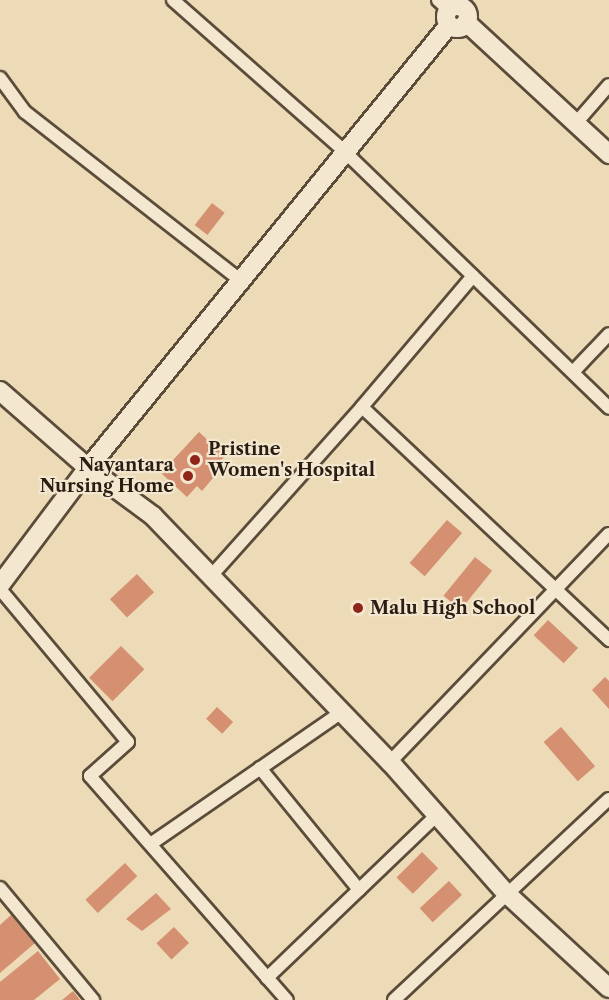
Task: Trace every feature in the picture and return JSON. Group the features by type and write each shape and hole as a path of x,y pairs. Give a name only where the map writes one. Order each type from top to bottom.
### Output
{"street":[{"path":"173,0 344,151 609,408"},
{"path":"286,1000 152,843 90,776 128,741 0,587 88,468 457,11 609,154"},
{"path":"0,78 26,112 240,280"},
{"path":"576,123 609,85"},
{"path":"211,576 362,407 473,276"},
{"path":"573,372 609,334"},
{"path":"0,391 88,468 153,516 390,762 506,893 607,982"},
{"path":"362,407 609,640"},
{"path":"390,762 609,534"},
{"path":"152,843 342,712"},
{"path":"260,768 359,890"},
{"path":"394,1000 609,799"},
{"path":"267,978 437,815"},
{"path":"0,888 93,1000"}],"building":[{"path":"212,203 225,213 207,235 195,225"},
{"path":"199,432 225,456 213,468 218,472 202,491 197,486 187,497 161,473"},
{"path":"447,520 462,533 425,576 410,563"},
{"path":"475,557 492,571 461,610 444,596"},
{"path":"137,574 154,592 127,618 110,599"},
{"path":"548,620 578,648 564,663 534,635"},
{"path":"121,646 144,669 113,701 89,678"},
{"path":"605,677 609,681 609,709 592,690"},
{"path":"217,707 233,722 222,734 206,719"},
{"path":"561,727 595,766 578,781 544,742"},
{"path":"422,852 438,868 413,894 397,877"},
{"path":"125,863 137,876 98,913 86,900"},
{"path":"449,881 462,895 433,922 420,908"},
{"path":"156,893 171,909 142,931 126,919"},
{"path":"11,915 35,943 0,973 0,925"},
{"path":"174,927 189,943 171,959 156,943"},
{"path":"38,951 60,979 34,1000 0,1000 0,982"},
{"path":"73,991 80,1000 62,1000"}],"place":[{"name":"Pristine Women's Hospital","path":"195,460"},
{"name":"Nayantara Nursing Home","path":"188,476"},
{"name":"Malu High School","path":"358,608"}]}
